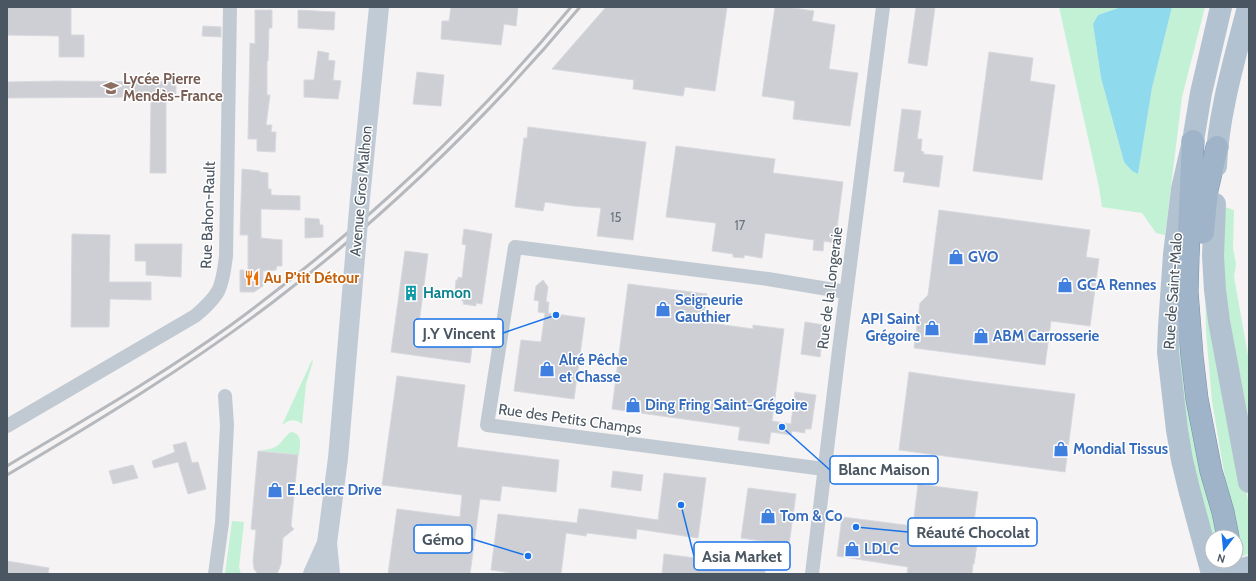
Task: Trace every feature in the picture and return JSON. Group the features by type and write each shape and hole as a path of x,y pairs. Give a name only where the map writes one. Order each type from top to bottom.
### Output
{"highway":[{"path":"1193,141 1188,257 1189,324 1197,399 1211,471 1226,529"},
{"path":"1217,147 1207,190 1201,290 1203,348 1207,398 1210,423 1219,469 1223,512"}],"main road":[{"name":"Avenue Gros Malhon","path":"330,574 327,543 338,458 360,198 379,7"},
{"name":"Rue de Saint-Malo","path":"1212,574 1182,460 1168,352 1170,309 1182,189 1193,141 1201,93 1221,7"},
{"path":"1248,7 1226,98 1217,147 1214,221 1215,290 1219,321 1249,482"},
{"name":"Avenue Gros Malhon","path":"312,574 327,543"},
{"path":"1232,574 1249,567"}],"street":[{"name":"Rue Bahon-Rault","path":"7,426 195,316 216,297 222,281 226,256 230,7"},
{"name":"Rue de la Longeraie","path":"812,574 846,292 883,7"},
{"name":"Rue des Petits Champs","path":"824,469 487,425 515,247 760,278 846,292"},
{"path":"215,574 222,523 227,425 225,396"}],"green space":[{"path":"1059,7 1121,7 1098,15 1093,24 1101,78 1124,162 1132,171 1138,173 1152,88 1172,7 1205,7 1182,97 1165,235 1156,233 1142,213 1102,207 1099,187"},
{"path":"1225,207 1234,210 1233,248 1236,264 1234,277 1249,361 1249,421 1224,288"},
{"path":"1185,219 1219,529 1209,529 1203,515 1177,386"},
{"path":"1205,284 1220,352 1249,506 1249,554 1244,556 1244,529 1235,529 1228,496 1212,401 1206,331"},
{"path":"312,360 313,361 306,384 302,424 292,420 282,425"},
{"path":"291,432 295,433 299,437 299,455 258,450 268,449 280,444"},
{"path":"232,521 244,522 239,567 241,574 225,574"}],"water":[{"path":"1121,7 1172,7 1152,88 1138,174 1132,171 1124,162 1101,78 1093,24 1098,15"}],"building":[{"path":"7,7 71,7 71,35 84,35 84,57 59,57 59,36 7,35"},
{"path":"451,7 518,7 516,26 504,24 501,45 441,39 442,21 449,21"},
{"path":"606,7 727,7 715,91 685,87 683,96 633,89 634,80 552,69"},
{"path":"775,7 814,11 812,21 835,25 829,69 858,73 850,126 793,119 795,101 762,96"},
{"path":"916,7 935,7 927,66 908,63"},
{"path":"255,10 272,10 272,28 269,28 267,61 267,95 270,95 266,125 272,125 271,132 276,132 275,152 257,151 257,139 248,139 250,43 255,44"},
{"path":"298,10 335,12 334,30 298,28"},
{"path":"203,26 221,27 221,37 202,36"},
{"path":"318,51 329,53 328,60 335,61 333,80 341,81 338,99 304,97 304,80 314,80"},
{"path":"989,52 1033,58 1030,81 1055,85 1042,180 973,171"},
{"path":"417,72 444,75 441,106 413,104"},
{"path":"8,82 176,82 176,97 166,97 166,173 150,173 151,97 8,98"},
{"path":"902,109 921,111 917,139 922,139 921,151 924,152 923,154 943,156 939,187 903,182 905,172 894,171"},
{"path":"528,127 646,142 633,240 597,236 601,208 545,202 543,211 515,207 524,138 527,138"},
{"path":"676,146 775,159 773,173 843,182 835,243 824,241 823,251 813,250 814,240 765,233 762,258 744,255 744,258 733,257 733,254 712,251 716,223 666,217"},
{"path":"242,169 268,173 268,189 271,189 271,195 300,196 300,210 261,209 261,238 282,240 282,266 277,266 276,270 263,271 263,286 254,292 240,292 240,270 248,270 248,235 240,235"},
{"path":"939,210 1090,230 1086,257 1099,259 1090,326 1051,321 1045,365 914,348 920,303 928,295"},
{"path":"305,218 319,219 320,225 323,225 323,237 305,238"},
{"path":"464,229 492,234 482,304 476,303 476,306 463,304 463,294 455,293 456,280 458,280 458,277 462,278 466,245 462,244"},
{"path":"72,234 110,235 109,282 151,282 151,300 110,299 109,327 71,327"},
{"path":"135,244 182,244 181,277 146,275 146,261 135,261"},
{"name":"Hamon","path":"405,251 428,254 418,332 473,340 470,363 391,352"},
{"name":"Alré Pêche et Chasse","path":"543,280 548,287 546,302 549,302 548,313 585,318 574,399 514,391 521,340 541,342 545,313 538,312 539,301 534,300 536,286"},
{"path":"628,284 707,294 703,322 753,329 753,325 784,329 772,421 791,424 795,392 816,395 811,429 805,429 805,433 792,431 791,435 771,432 769,444 738,440 740,427 612,409"},
{"path":"805,322 824,325 820,357 801,354"},
{"path":"909,372 1075,394 1065,472 899,450"},
{"path":"397,376 465,385 457,447 559,460 556,492 502,486 500,501 480,499 470,574 388,574 397,509 460,517 462,495 382,485"},
{"path":"186,442 192,463 198,462 206,489 188,494 178,462 154,468 152,461 175,452 173,445"},
{"name":"E.Leclerc Drive","path":"258,451 298,455 291,526 294,529 283,538 281,564 278,572 275,574 258,574 254,569 253,561 256,530 251,529"},
{"path":"133,465 138,478 113,484 109,471"},
{"path":"613,471 643,475 641,491 611,487"},
{"path":"664,473 706,478 698,538 637,529 636,539 587,533 586,536 566,533 561,574 510,574 511,573 491,570 498,514 577,523 579,509 583,509 658,520"},
{"path":"918,484 978,492 971,543 977,544 972,574 907,574 908,567 837,556 842,517 913,526"},
{"name":"Tom & Co","path":"748,488 796,494 789,545 741,538"},
{"path":"664,554 765,567 765,574 662,574"},
{"path":"7,561 49,568 48,574 7,574"}],"railway":[{"path":"7,466 176,363 231,325 323,253 367,216 453,136 494,94 571,7"},
{"path":"7,475 176,371 241,326 315,269 356,235 435,163 510,87 580,7"}],"place":[{"name":"Lycée Pierre Mendès-France","path":"111,88"},
{"name":"GVO","path":"956,257"},
{"name":"Au P'tit Détour","path":"252,278"},
{"name":"GCA Rennes","path":"1065,285"},
{"name":"Hamon","path":"411,293"},
{"name":"Seigneurie Gauthier","path":"663,309"},
{"name":"J.Y Vincent","path":"556,315"},
{"name":"API Saint Grégoire","path":"932,328"},
{"name":"ABM Carrosserie","path":"981,336"},
{"name":"Alré Pêche et Chasse","path":"547,369"},
{"name":"Ding Fring Saint-Grégoire","path":"633,405"},
{"name":"Blanc Maison","path":"782,427"},
{"name":"Mondial Tissus","path":"1061,449"},
{"name":"E.Leclerc Drive","path":"275,490"},
{"name":"Asia Market","path":"681,505"},
{"name":"Tom & Co","path":"768,516"},
{"name":"Réauté Chocolat","path":"856,527"},
{"name":"LDLC","path":"852,549"},
{"name":"Gémo","path":"528,556"}]}
